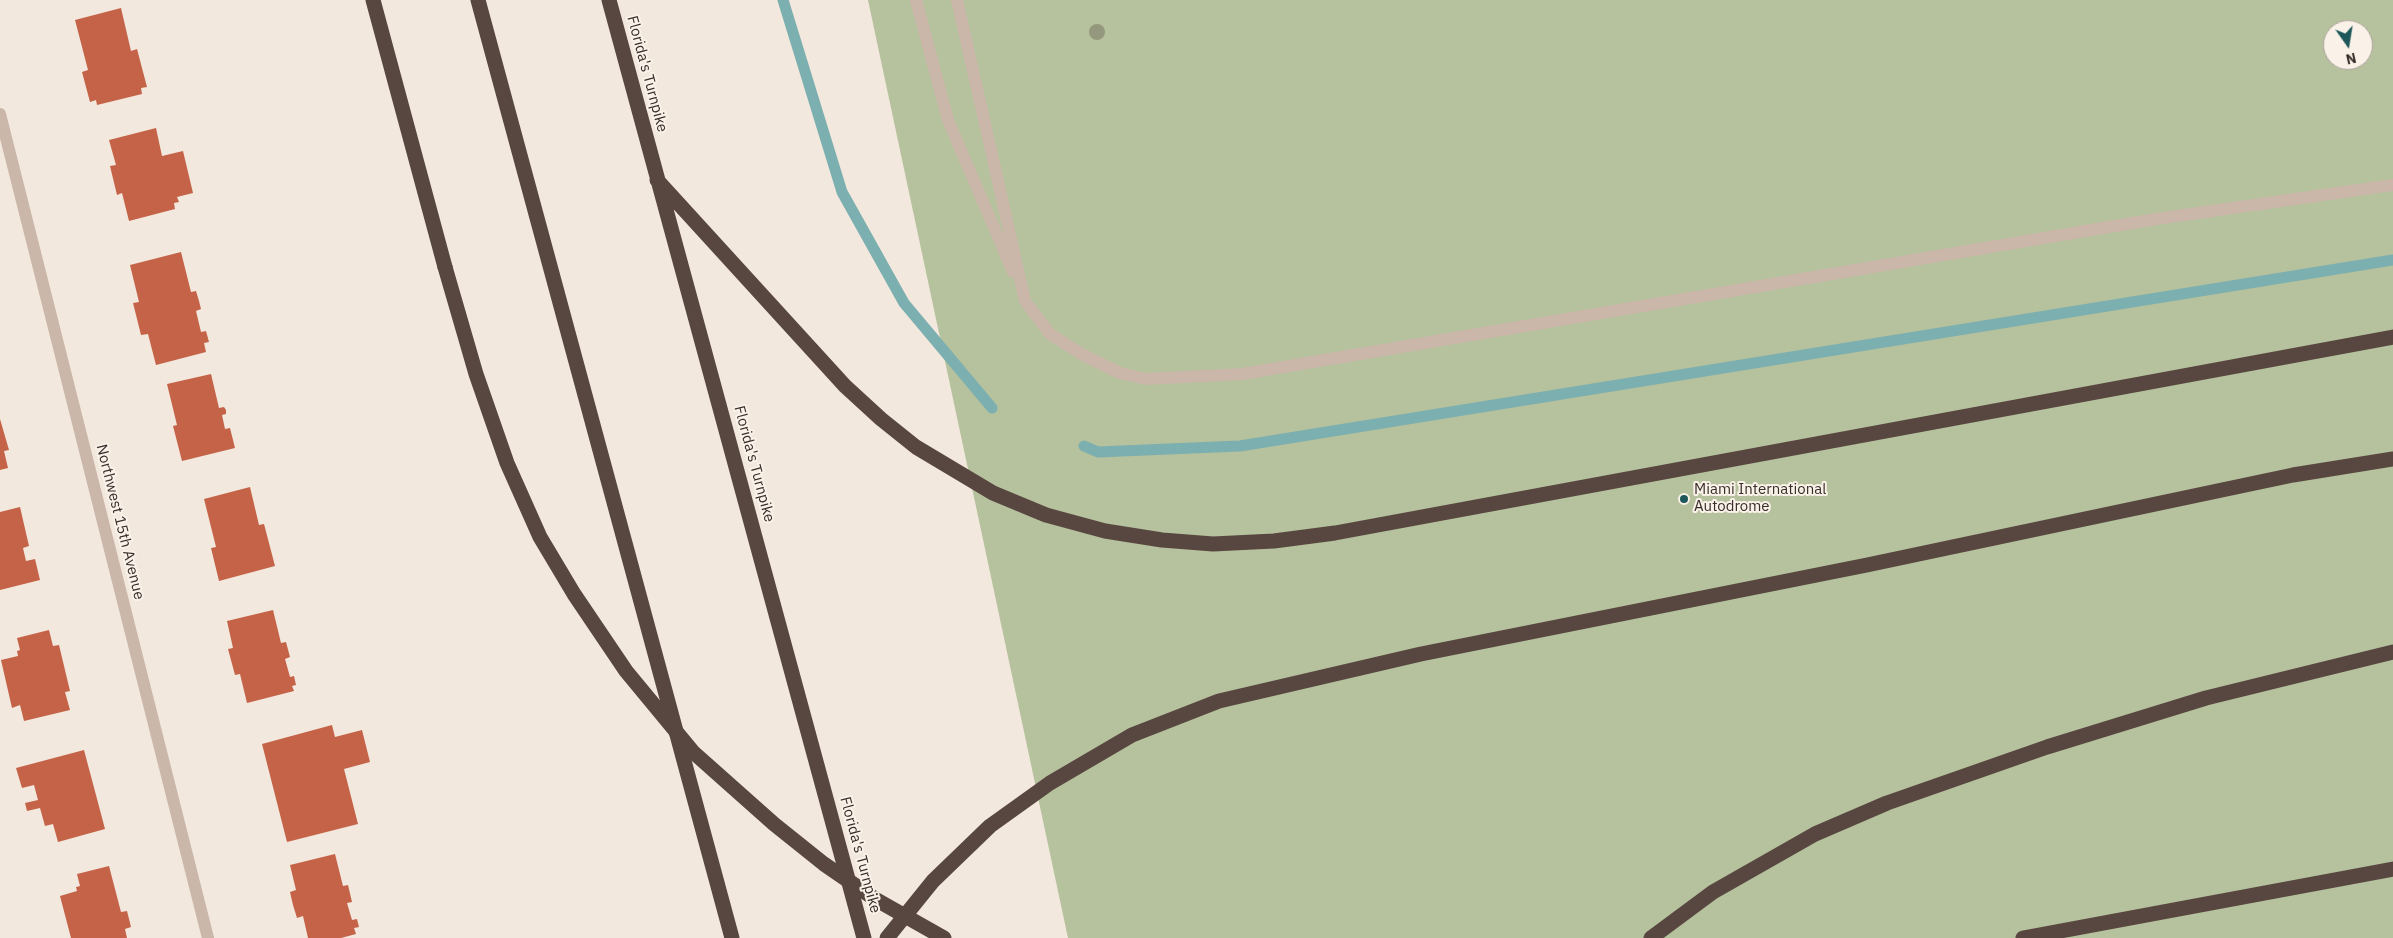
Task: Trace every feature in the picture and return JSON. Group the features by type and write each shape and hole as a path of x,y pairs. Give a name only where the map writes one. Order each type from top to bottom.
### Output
{"highway":[{"path":"372,0 476,374 507,463 540,537 574,594 626,671 693,752 774,824 824,864 875,898 944,938"},
{"path":"478,0 732,938"},
{"name":"Florida's Turnpike","path":"609,0 864,938"},
{"path":"657,180 845,386 881,419 916,447 993,493 1046,515 1105,532 1162,540 1214,544 1265,542 1334,533 2393,337"},
{"path":"887,938 933,881 990,826 1042,788 1132,735 1219,701 1421,654 1867,565 2283,477 2393,459"},
{"path":"1651,938 1713,892 1730,882 1815,834 1887,803 2047,747 2206,698 2393,652"},
{"path":"2024,938 2393,869"}],"street":[{"path":"916,0 948,120 1025,301 1050,334 1083,355 1120,373 1146,379 1242,374 2156,219 2393,185"},
{"path":"957,0 1025,301"},
{"name":"Northwest 15th Avenue","path":"0,114 208,938"}],"green space":[{"name":"Miami International Autodrome","path":"868,0 2393,0 2393,938 1068,938"}],"building":[{"path":"121,8 131,51 137,49 147,87 141,88 142,94 97,105 96,100 90,102 82,72 88,70 75,20"},
{"path":"156,128 162,156 183,151 193,193 177,197 179,202 174,203 175,209 129,221 122,193 117,195 110,166 116,165 109,140"},
{"path":"181,252 191,292 196,291 201,309 196,311 201,332 206,331 209,342 204,343 206,352 156,365 148,334 141,335 133,303 139,302 130,265"},
{"path":"211,374 219,408 224,407 226,410 226,414 222,415 225,429 230,428 235,448 182,461 173,426 177,425 167,384"},
{"path":"0,419 9,450 4,451 8,468 0,470"},
{"path":"250,487 259,525 264,524 275,566 219,581 211,548 216,547 204,499"},
{"path":"20,507 29,546 23,548 26,561 35,559 40,580 0,590 0,512"},
{"path":"273,610 281,643 286,642 290,657 285,659 290,677 294,676 296,685 292,686 294,691 247,703 240,674 235,675 228,649 233,648 227,621"},
{"path":"49,630 53,646 59,645 70,691 65,692 70,710 24,721 20,705 12,708 1,660 18,656 17,651 20,650 17,638"},
{"path":"332,725 335,737 362,730 370,762 344,769 358,824 287,842 262,744"},
{"path":"84,750 105,829 58,842 53,824 45,826 40,808 27,811 25,803 38,800 34,785 22,788 16,768"},
{"path":"335,854 343,886 348,885 352,902 347,903 352,920 357,919 359,927 354,928 356,934 341,938 308,938 303,916 297,918 293,905 290,892 296,890 290,865"},
{"path":"109,866 121,912 127,911 131,927 125,929 127,938 71,938 60,896 77,891 76,887 80,886 77,874"}],"waterway":[{"path":"783,0 842,192 904,303 992,408"},
{"path":"1084,446 1098,452 1240,446 2393,260"}],"place":[{"name":"Miami International Autodrome","path":"1684,499"}]}
